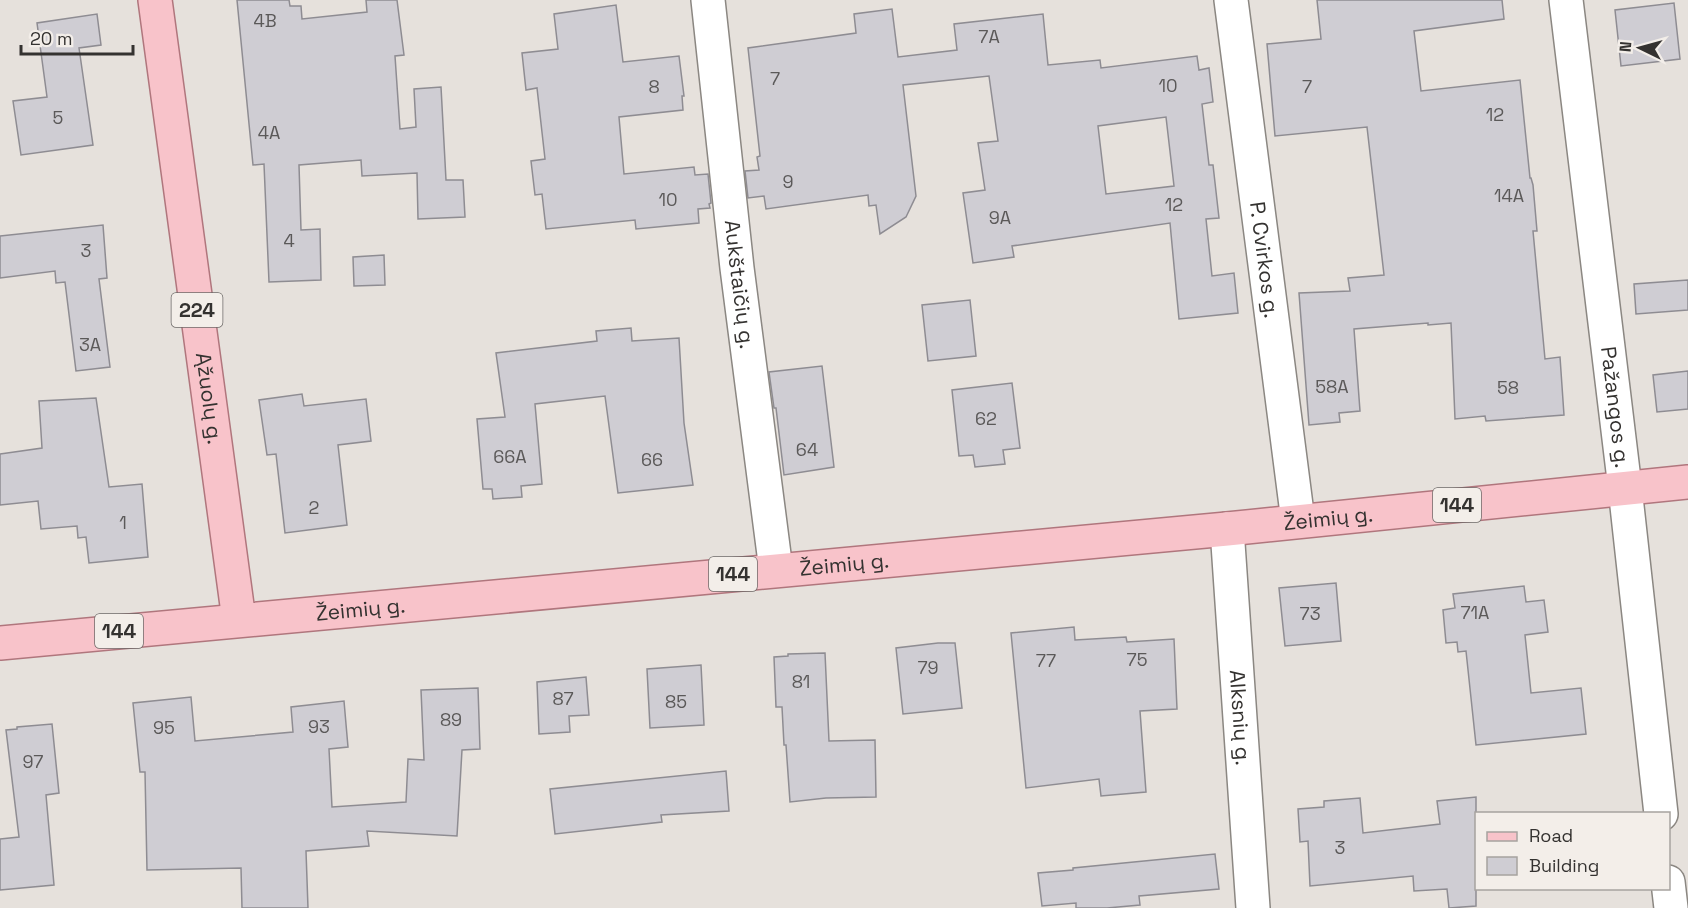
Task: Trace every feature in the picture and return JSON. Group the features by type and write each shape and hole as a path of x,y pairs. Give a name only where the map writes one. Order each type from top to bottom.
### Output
{"main road":[{"name":"Ąžuolų g.","path":"155,0 239,620"},
{"name":"Žeimių g.","path":"0,643 1227,529 1688,482"}],"street":[{"name":"Aukštaičių g.","path":"708,0 737,268 776,570"},
{"name":"P. Cvirkos g.","path":"1231,0 1298,521"},
{"name":"Pažangos g.","path":"1566,0 1625,488 1661,812"},
{"name":"Alksnių g.","path":"1227,529 1253,908"},
{"path":"1669,890 1671,908"}],"building":[{"path":"237,0 289,0 290,6 301,6 302,19 367,12 366,0 397,0 404,55 395,56 400,129 416,127 414,89 441,87 446,180 463,180 465,217 418,219 417,173 362,176 361,160 299,165 301,230 320,229 321,280 269,282 264,164 253,165"},
{"path":"1317,0 1502,0 1504,19 1414,31 1421,91 1520,80 1530,178 1533,185 1537,231 1533,231 1545,359 1560,357 1564,415 1486,421 1485,416 1455,419 1451,323 1428,325 1428,323 1354,329 1360,411 1339,413 1340,422 1309,425 1299,293 1350,291 1348,278 1384,275 1367,127 1275,136 1267,44 1321,39"},
{"path":"1674,3 1680,59 1621,66 1615,10"},
{"path":"616,5 623,62 679,56 684,96 682,96 683,110 619,117 624,174 694,167 695,175 708,174 710,208 698,209 699,223 636,229 635,220 546,229 542,194 535,195 531,161 545,159 537,88 526,90 522,53 558,49 554,14"},
{"path":"892,9 898,57 957,50 954,24 1043,14 1048,65 1100,60 1101,68 1197,56 1199,70 1209,68 1213,102 1202,104 1209,165 1213,165 1219,218 1206,219 1212,276 1234,273 1238,313 1179,319 1170,223 1012,246 1014,257 973,263 963,193 985,190 978,143 998,141 989,76 903,85 916,196 906,217 880,234 876,205 869,206 868,195 766,209 764,196 748,198 745,171 759,170 757,157 760,156 748,48 856,33 854,14","holes":["1166,117 1174,186 1106,194 1098,126"]},
{"path":"97,14 101,45 79,48 93,145 21,155 13,101 47,97 37,23"},
{"path":"103,225 107,278 99,279 110,367 76,371 65,282 56,283 55,271 0,278 0,236"},
{"path":"384,255 385,285 354,286 353,257"},
{"path":"1688,280 1688,310 1636,314 1634,284"},
{"path":"970,300 976,356 928,361 922,305"},
{"path":"631,328 632,341 679,338 684,423 693,485 618,493 605,396 535,404 542,484 521,486 522,497 493,499 492,489 483,489 477,419 505,417 496,353 597,341 596,331"},
{"path":"822,366 834,467 784,475 769,372"},
{"path":"1688,371 1688,409 1657,412 1653,375"},
{"path":"1012,383 1020,448 1003,450 1005,464 975,467 973,455 959,456 952,390"},
{"path":"302,394 304,406 366,399 371,441 338,445 347,525 285,533 276,454 267,455 259,400"},
{"path":"96,398 109,487 142,484 148,557 89,563 86,537 78,538 77,526 41,529 38,501 0,505 0,454 42,448 39,401"},
{"path":"1336,583 1341,641 1285,646 1279,588"},
{"path":"1524,586 1526,602 1544,600 1548,632 1525,635 1531,693 1581,688 1586,734 1476,745 1466,651 1458,652 1457,642 1446,643 1443,610 1455,608 1453,594"},
{"path":"1074,627 1075,640 1126,637 1127,642 1174,639 1177,709 1140,711 1146,792 1101,796 1099,779 1026,788 1011,633"},
{"path":"955,643 962,708 903,714 896,648"},
{"path":"825,653 829,741 875,740 876,797 826,798 790,802 782,707 776,707 774,657 788,656 788,654"},
{"path":"701,665 704,725 650,728 647,669"},
{"path":"586,677 589,715 569,716 570,732 539,734 537,682"},
{"path":"478,688 480,749 462,750 457,836 367,831 369,846 306,851 308,908 242,908 241,868 147,870 145,772 140,772 133,703 191,697 195,741 293,732 291,707 344,701 348,747 329,749 332,807 406,802 408,759 424,760 421,690"},
{"path":"52,724 59,793 46,795 54,885 0,890 0,839 19,837 6,730"},
{"path":"726,771 729,811 661,815 662,822 555,834 550,789"},
{"path":"1476,797 1476,906 1449,908 1447,889 1414,891 1413,876 1310,886 1308,841 1300,842 1298,809 1324,807 1324,801 1360,798 1363,833 1440,824 1437,801"},
{"path":"1215,854 1219,889 1139,896 1140,905 1107,908 1076,908 1076,903 1042,906 1038,873"}]}
